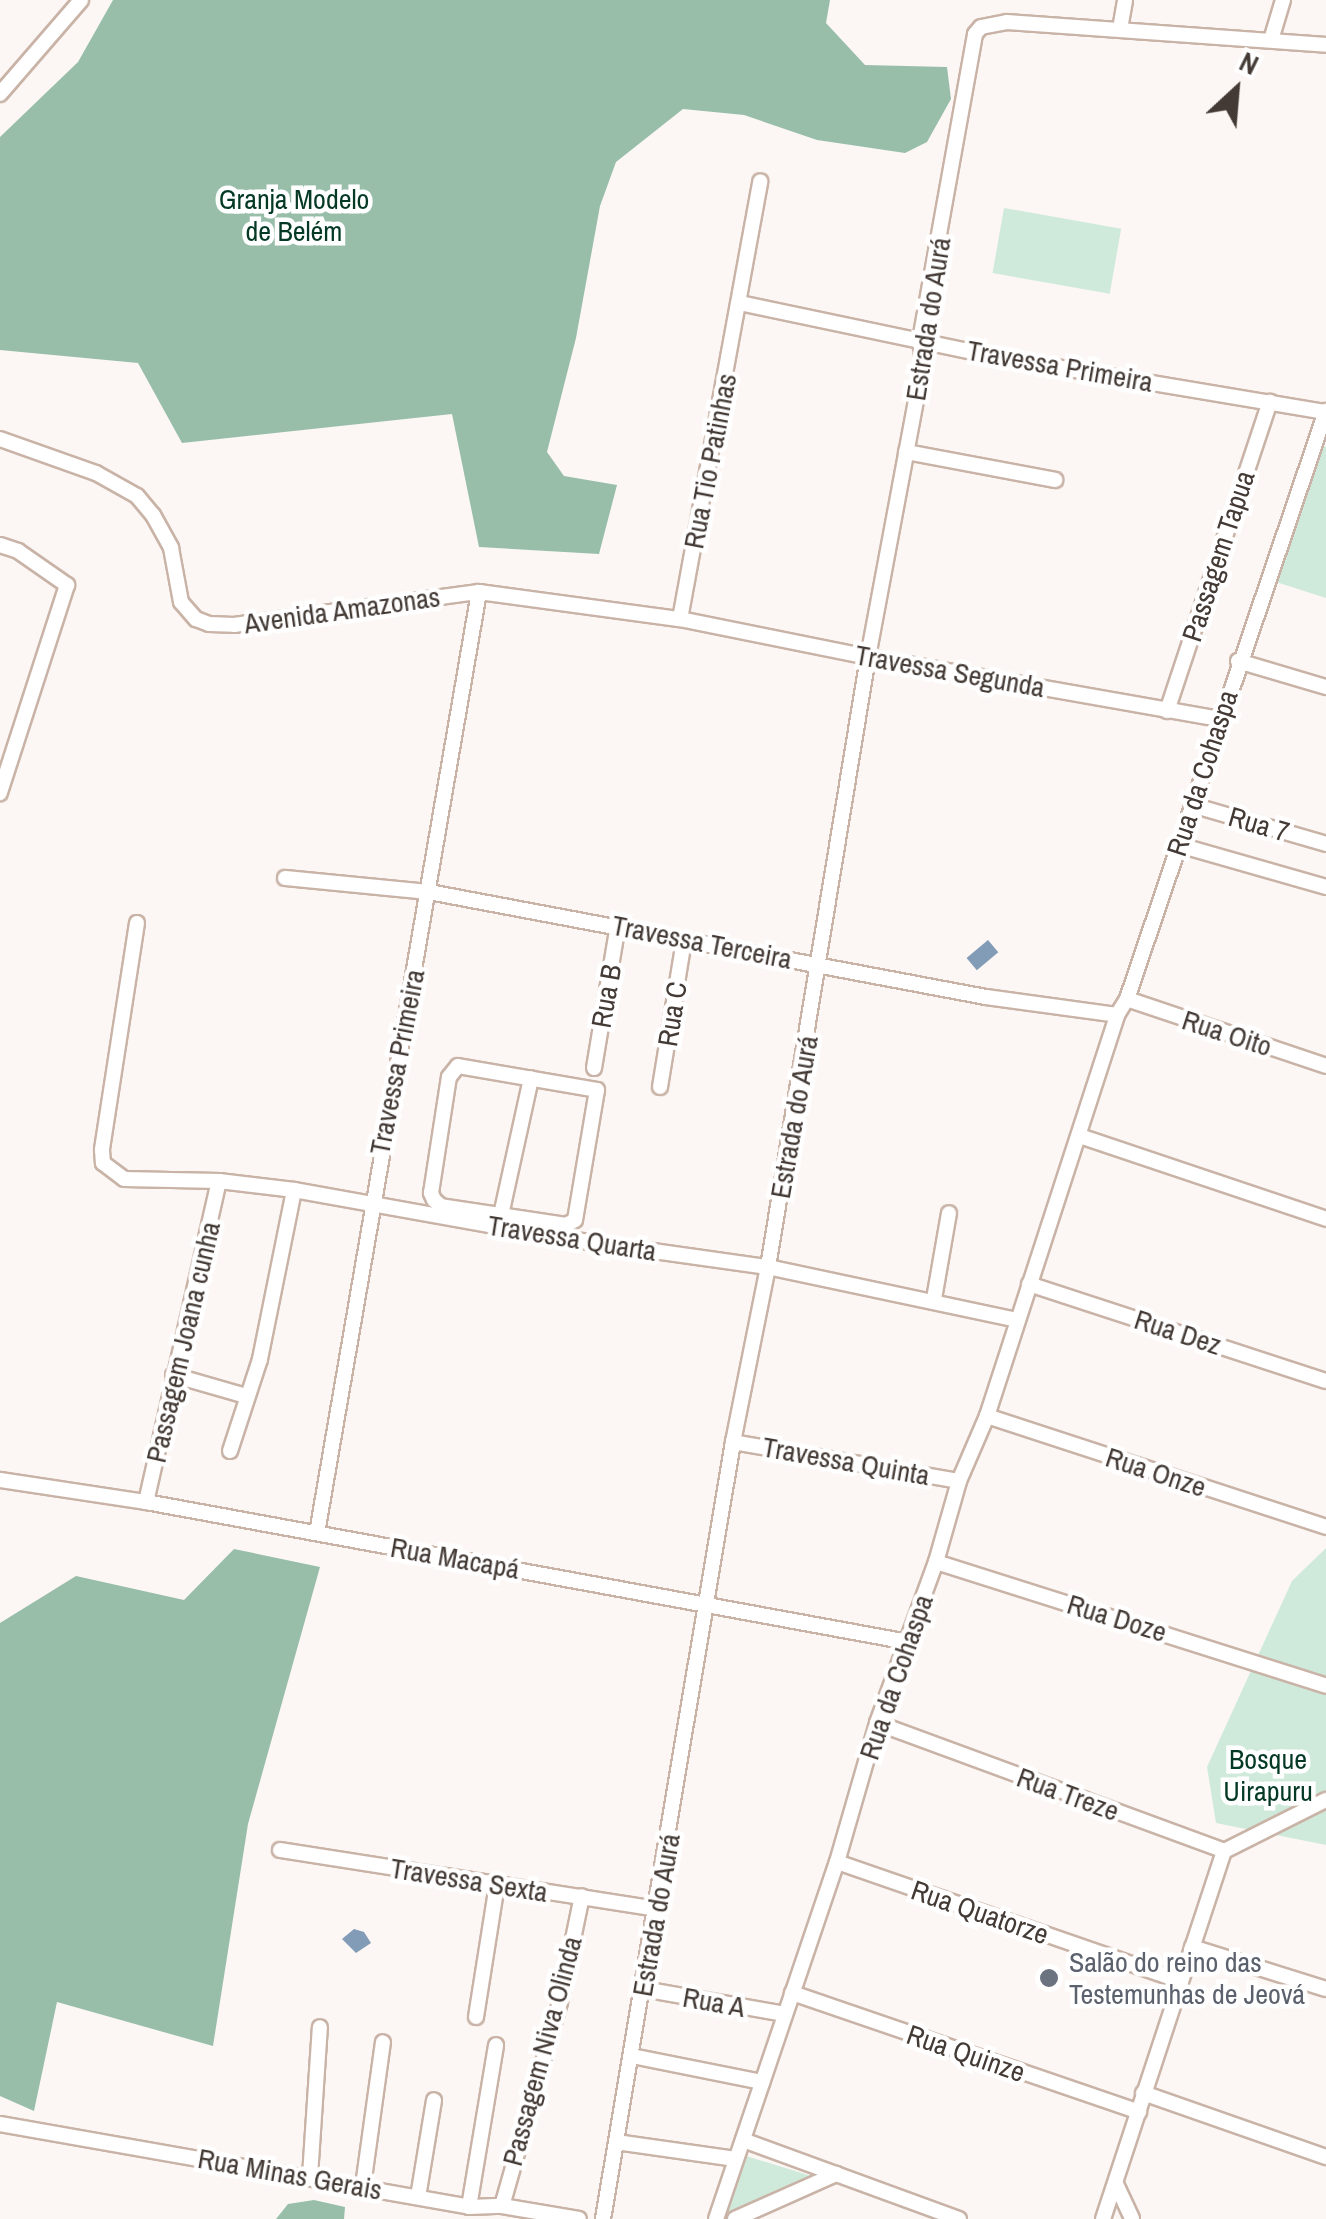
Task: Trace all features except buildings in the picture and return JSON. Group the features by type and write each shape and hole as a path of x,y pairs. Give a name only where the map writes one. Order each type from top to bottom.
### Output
{"street":[{"path":"0,94 80,0"},
{"path":"1125,0 1120,28 1326,44"},
{"path":"1271,40 1283,0"},
{"name":"Estrada do Aurá","path":"603,2219 733,1442 768,1267 868,657 923,362 920,340 963,118 970,50 978,30 990,23 1120,28"},
{"path":"740,303 760,180"},
{"name":"Travessa Primeira","path":"740,303 997,357 1326,411"},
{"name":"Rua Tio Patinhas","path":"680,619 740,303"},
{"name":"Passagem Tapua","path":"1167,711 1270,402"},
{"name":"Rua da Cohaspa","path":"716,2219 837,1862 876,1723 936,1562 959,1481 987,1416 1117,1015 1128,1000 1238,661 1319,448 1326,411"},
{"name":"Avenida Amazonas","path":"0,438 96,473 137,496 153,514 171,548 181,602 196,619 209,624 234,625 479,592 680,619"},
{"path":"906,452 1055,480"},
{"path":"0,544 18,551 66,585 0,793"},
{"name":"Travessa Primeira","path":"317,1533 370,1204 429,892 479,592"},
{"name":"Travessa Segunda","path":"680,619 868,657 1220,718"},
{"path":"1238,661 1326,687"},
{"name":"Rua 7","path":"1192,805 1326,844"},
{"path":"1179,845 1326,888"},
{"name":"Travessa Terceira","path":"285,878 429,892 618,924 684,941 986,997 1117,1015"},
{"name":"Travessa Quarta","path":"137,923 102,1150 103,1163 124,1180 218,1182 294,1190 564,1232 934,1299 1016,1320"},
{"name":"Rua B","path":"594,1068 618,924"},
{"name":"Rua C","path":"660,1087 684,941"},
{"name":"Rua Oito","path":"1128,1000 1326,1066"},
{"path":"458,1066 530,1078 597,1090 578,1214 564,1232 502,1215 441,1206 431,1193 449,1078 458,1066"},
{"path":"502,1215 530,1078"},
{"path":"1080,1136 1326,1219"},
{"name":"Passagem Joana cunha","path":"146,1502 218,1182"},
{"path":"230,1451 260,1359 294,1190"},
{"path":"934,1299 949,1213"},
{"name":"Rua Dez","path":"1029,1284 1326,1381"},
{"path":"172,1375 246,1396"},
{"name":"Rua Onze","path":"987,1416 1326,1526"},
{"name":"Travessa Quinta","path":"733,1442 959,1481"},
{"name":"Rua Macapá","path":"0,1480 146,1502 908,1642"},
{"name":"Rua Doze","path":"936,1562 1326,1686"},
{"name":"Rua Treze","path":"876,1723 1224,1852"},
{"path":"1103,2219 1224,1852 1326,1800"},
{"name":"Travessa Sexta","path":"280,1850 657,1909"},
{"name":"Rua Quatorze","path":"837,1862 1181,1981"},
{"path":"476,2016 497,1885"},
{"name":"Passagem Niva Olinda","path":"502,2206 560,2002 582,1896"},
{"path":"1192,1947 1326,1989"},
{"name":"Rua A","path":"644,1989 785,2014"},
{"name":"Rua Quinze","path":"792,1993 1138,2112"},
{"path":"310,2176 320,2027"},
{"path":"363,2186 383,2042"},
{"path":"469,2207 496,2045"},
{"path":"632,2056 762,2082"},
{"path":"1144,2094 1326,2157"},
{"path":"418,2197 434,2100"},
{"name":"Rua Minas Gerais","path":"0,2124 469,2207 502,2206 580,2219"},
{"path":"743,2140 959,2219"},
{"path":"616,2142 736,2159"},
{"path":"735,2219 836,2174"},
{"path":"1116,2184 1132,2219"}],"green space":[{"name":"Granja Modelo de Belém","path":"113,0 830,0 826,23 865,65 947,67 951,99 927,142 905,153 817,140 744,115 683,109 616,162 600,206 576,338 547,452 564,476 617,485 599,554 479,547 452,414 182,443 138,363 0,350 0,137 78,62"},
{"path":"1004,208 1121,229 1110,294 993,273"},
{"path":"1323,446 1326,447 1326,598 1276,582"},
{"name":"Bosque Uirapuru","path":"1326,1548 1326,1845 1216,1823 1207,1767 1292,1581"},
{"path":"234,1549 320,1567 248,1824 213,2046 57,2002 34,2111 0,2096 0,1623 76,1576 184,1600"},
{"path":"743,2155 818,2178 725,2214"},
{"path":"314,2200 345,2207 344,2219 276,2219 288,2204"}],"water":[{"path":"988,940 998,952 977,970 967,958"},
{"path":"354,1929 364,1932 371,1943 356,1953 342,1939"}],"place":[{"name":"Salão do reino das Testemunhas de Jeová","path":"1049,1978"}]}
